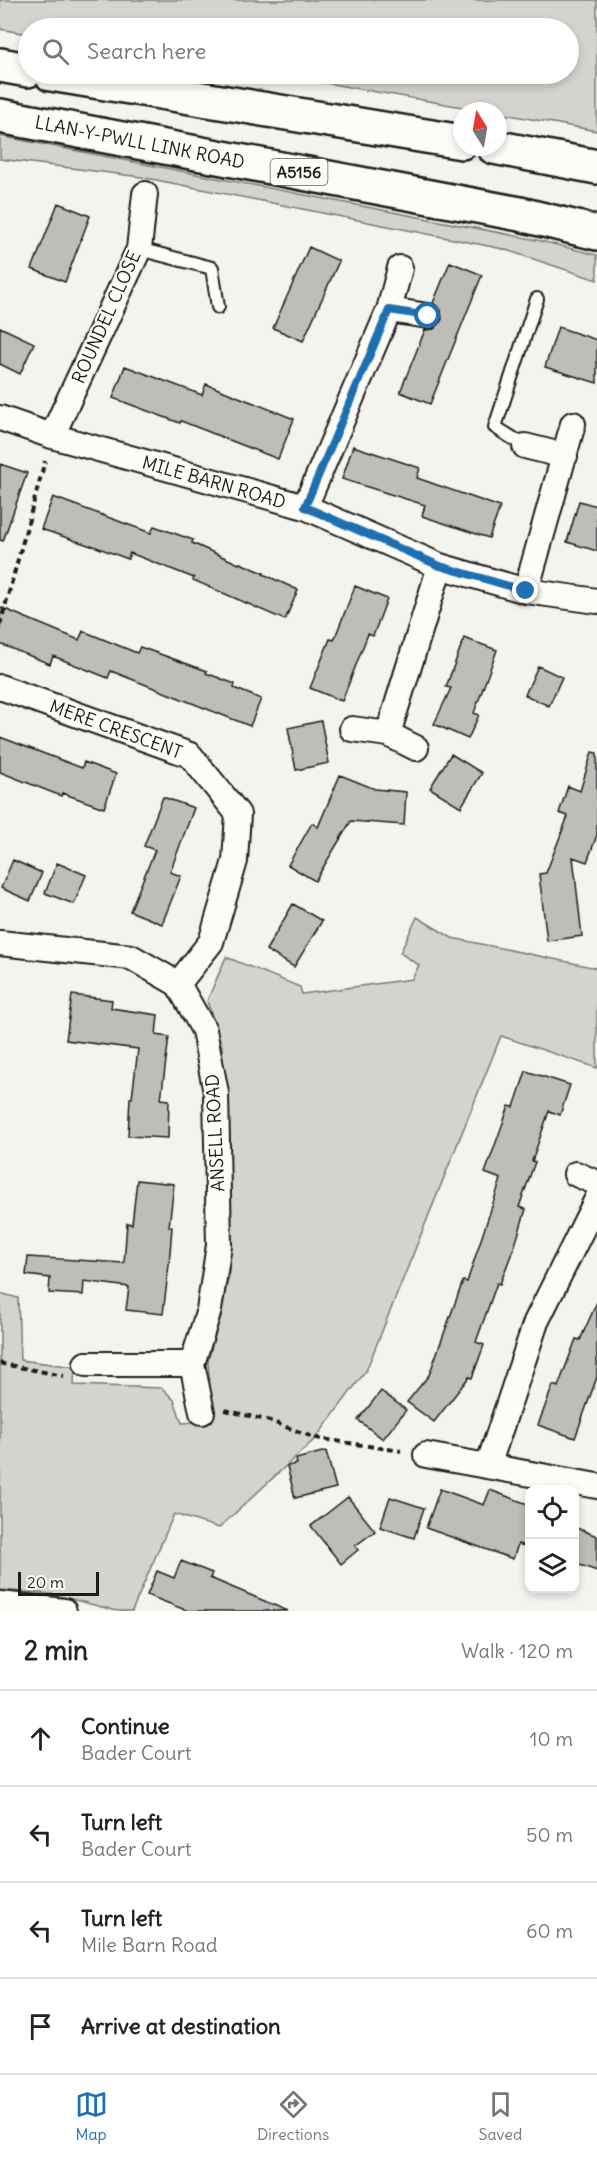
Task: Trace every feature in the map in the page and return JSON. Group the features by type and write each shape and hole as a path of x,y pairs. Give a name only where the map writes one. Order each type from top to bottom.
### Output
{"highway":[{"path":"0,65 18,68"},
{"path":"111,84 453,141"},
{"name":"LLAN-Y-PWLL LINK ROAD","path":"0,116 520,214 597,233"},
{"path":"507,150 597,167"}],"street":[{"name":"ROUNDEL CLOSE","path":"52,436 139,249 145,194"},
{"path":"305,507 389,310 400,268"},
{"path":"389,310 428,316"},
{"name":"MILE BARN ROAD","path":"0,418 52,436 305,507 440,566 526,591 597,601"},
{"path":"526,591 573,424"},
{"path":"525,446 565,456"},
{"path":"388,734 440,566"},
{"name":"MERE CRESCENT","path":"0,687 190,754 238,814 235,861 211,942 178,984"},
{"path":"352,729 388,734 416,748"},
{"path":"0,943 131,957 178,984"},
{"name":"ANSELL ROAD","path":"178,984 204,1030 216,1093 219,1245 209,1310 192,1364 202,1412"},
{"path":"488,1466 536,1322 597,1199"},
{"path":"86,1364 192,1364"},
{"path":"426,1455 597,1486"},
{"path":"0,1604 64,1611"}],"lane":[{"path":"139,249 212,268 218,307"},
{"path":"525,446 495,427 537,299"}],"path":[{"path":"0,625 52,436"}],"shaded area":[{"path":"0,0 597,0 597,131 507,115 507,102 453,102 453,105 332,84 579,84 579,18 18,18 18,32 0,29"},
{"path":"0,136 537,240 597,255 597,280 503,249 141,177 0,159"},
{"path":"417,917 452,938 597,968 597,1068 501,1036 366,1371 316,1438 219,1528 174,1514 132,1611 117,1611 52,1594 0,1590 0,1293 18,1298 20,1360 75,1367 74,1385 162,1388 174,1400 182,1423 212,1421 208,1361 229,1276 230,1212 222,1046 207,1001 226,957 300,987 302,994 412,979 419,965 400,953"}],"building":[{"path":"58,203 90,216 65,282 32,269"},
{"path":"309,247 339,261 303,341 273,328"},
{"path":"450,262 482,275 430,404 400,392 425,330 434,329 442,319 441,310 433,303"},
{"path":"0,327 34,343 20,374 0,364"},
{"path":"558,327 597,340 597,383 545,367"},
{"path":"125,366 202,395 206,384 294,419 278,459 181,421 180,423 113,398"},
{"path":"353,446 420,468 417,478 500,507 489,538 422,516 425,505 342,479"},
{"path":"0,464 27,473 3,541 0,540"},
{"path":"53,497 151,533 154,526 193,540 192,543 298,590 285,620 193,580 194,578 130,553 128,559 41,529"},
{"path":"579,501 597,506 597,551 567,542"},
{"path":"355,586 387,599 373,636 368,634 342,701 310,688 330,639 334,640"},
{"path":"0,607 79,640 83,631 137,653 140,647 207,671 206,673 235,684 234,688 261,699 250,726 111,671 108,678 53,656 50,664 0,644"},
{"path":"464,638 497,650 474,713 479,715 468,739 434,724 451,688 446,687"},
{"path":"538,666 562,677 549,706 525,695"},
{"path":"321,721 329,763 296,770 288,728"},
{"path":"0,737 82,768 84,762 116,774 104,808 62,793 61,796 0,772"},
{"path":"592,752 597,753 597,835 587,862 573,857 582,936 547,941 539,874 546,873 568,816 559,813 568,786 580,791"},
{"path":"451,754 482,773 461,807 430,788"},
{"path":"340,775 375,789 406,792 404,825 351,821 315,881 288,865 312,823 318,827"},
{"path":"163,797 194,808 170,872 181,876 162,924 130,911 155,850 144,846"},
{"path":"13,860 42,873 30,901 1,888"},
{"path":"57,863 86,875 74,904 45,893"},
{"path":"293,904 322,921 294,967 266,950"},
{"path":"72,995 112,1000 111,1008 158,1015 156,1035 169,1037 161,1099 169,1100 168,1138 128,1136 130,1098 132,1098 138,1049 66,1040"},
{"path":"526,1071 570,1085 560,1115 549,1111 532,1161 535,1162 519,1207 526,1209 516,1242 500,1284 497,1283 476,1342 484,1345 472,1378 469,1377 434,1422 407,1402 429,1375 463,1281 467,1282 501,1179 485,1173 509,1106 514,1107"},
{"path":"137,1180 174,1184 169,1227 172,1227 169,1265 163,1314 126,1310 129,1287 84,1281 83,1295 49,1293 50,1278 26,1275 28,1257 124,1263 127,1223 132,1224"},
{"path":"597,1302 597,1377 575,1438 538,1425 553,1385 558,1387 576,1339 580,1340"},
{"path":"381,1391 406,1410 383,1439 358,1420"},
{"path":"326,1451 336,1488 295,1498 287,1466 297,1464 296,1459"},
{"path":"440,1489 484,1505 490,1490 525,1503 525,1546 518,1544 513,1559 426,1528"},
{"path":"348,1497 375,1531 355,1546 358,1550 341,1564 311,1526"},
{"path":"390,1497 424,1508 414,1538 380,1527"},
{"path":"579,1529 597,1536 597,1571 579,1565"},
{"path":"181,1561 212,1573 210,1578 288,1611 188,1611 147,1595 157,1571 174,1578"}],"route":[{"path":"428,316 389,310 305,507 440,566 526,591"}]}
